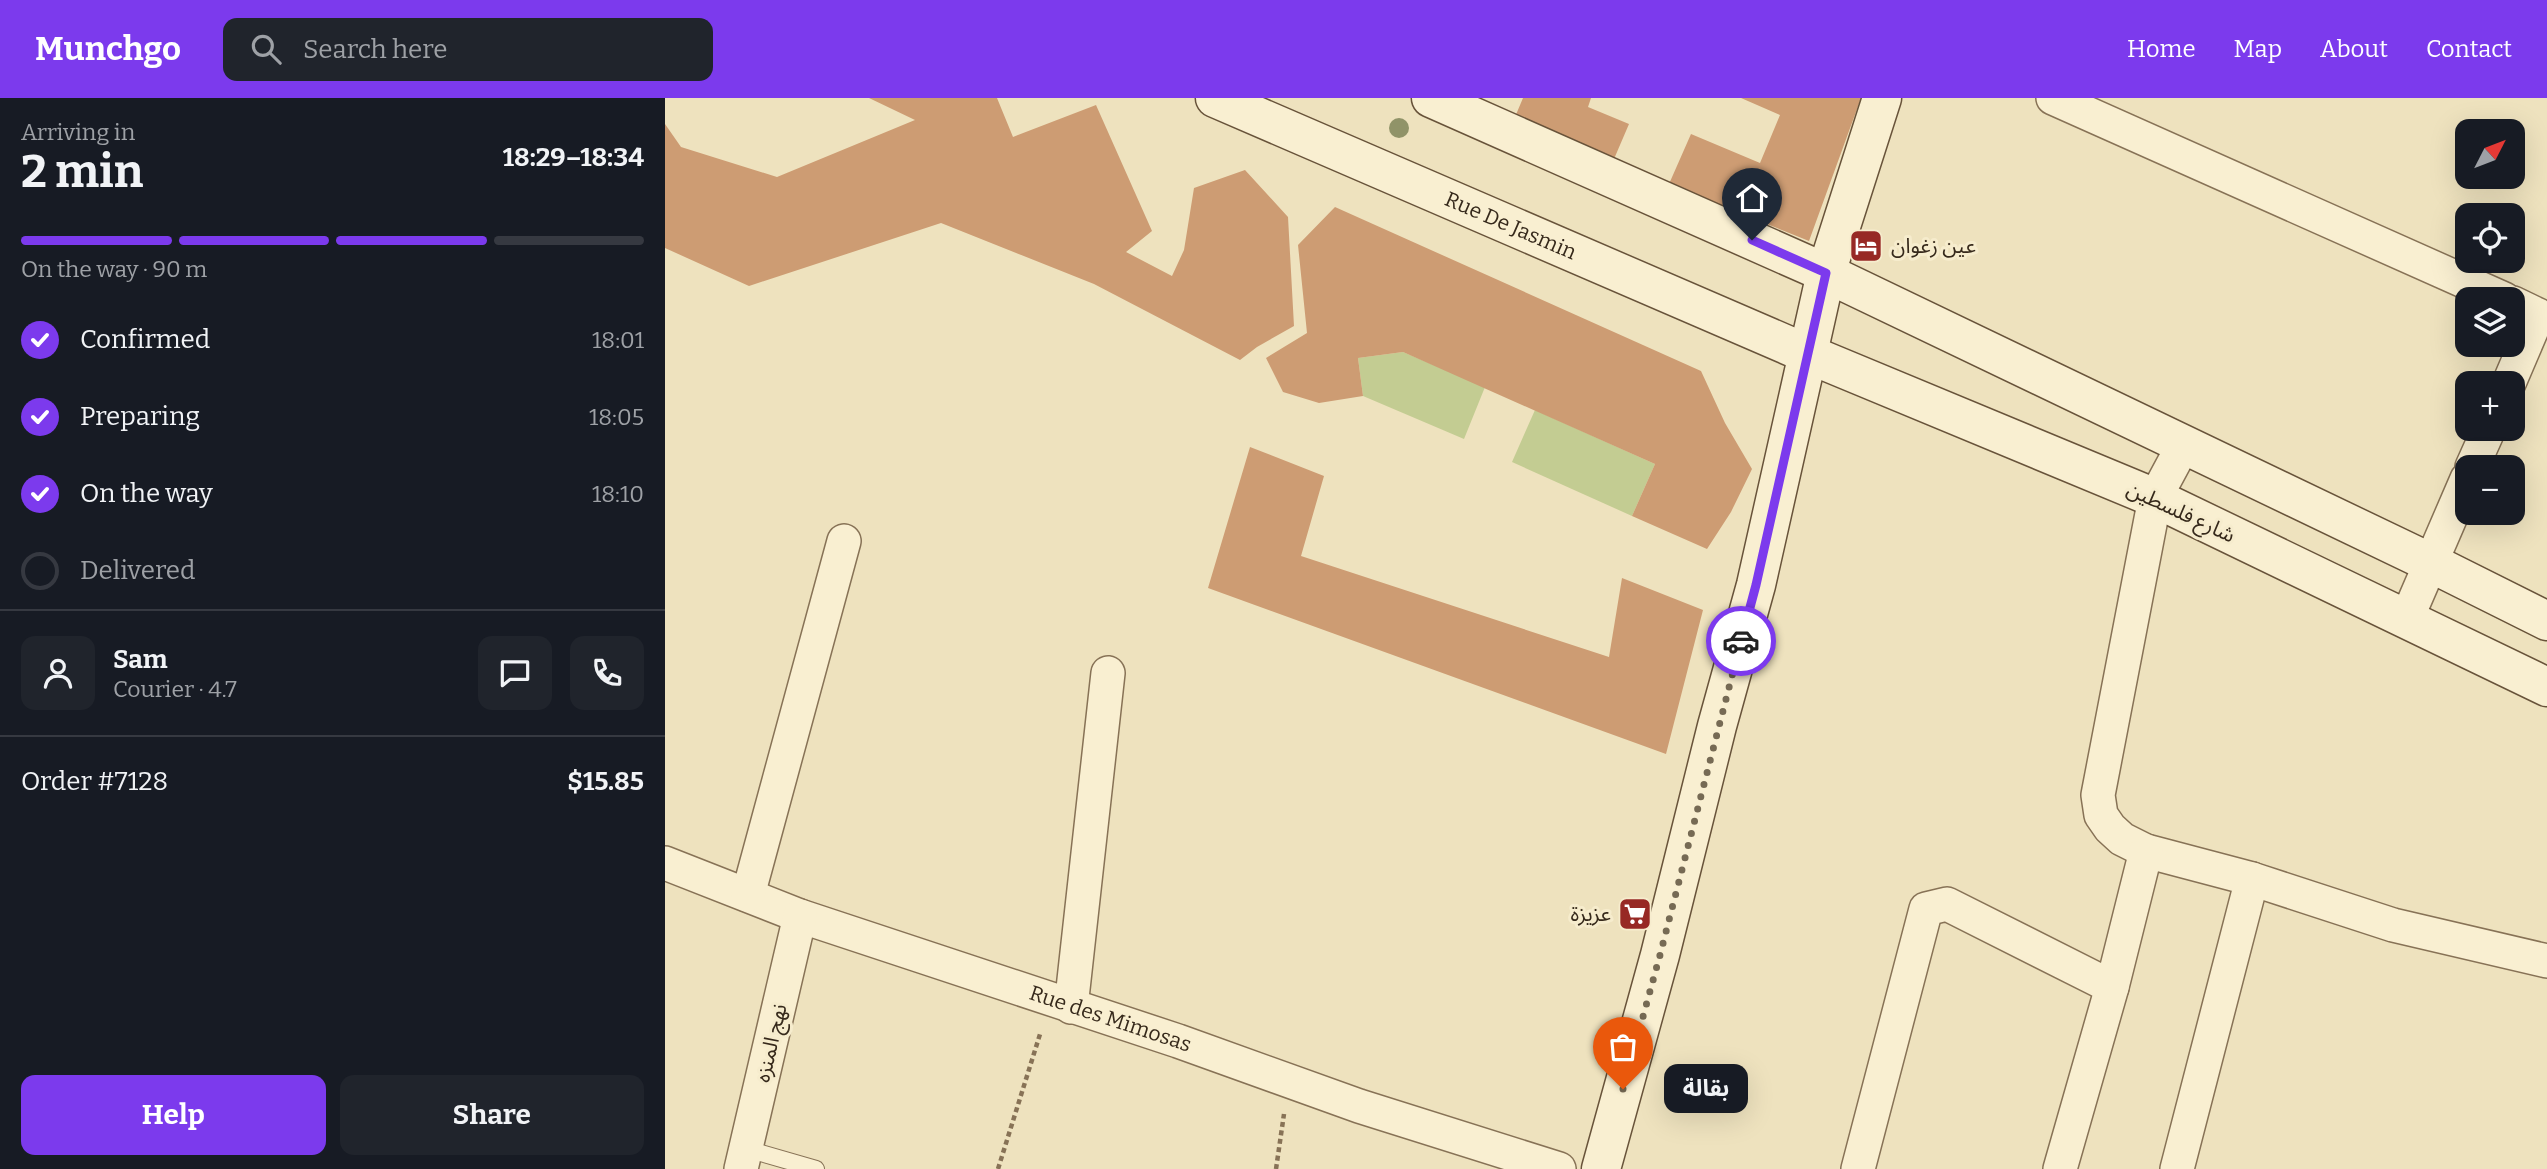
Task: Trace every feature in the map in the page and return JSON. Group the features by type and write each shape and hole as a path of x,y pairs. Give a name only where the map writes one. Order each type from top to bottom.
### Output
{"street":[{"name":"Rue De Jasmin","path":"1215,98 1808,354"},
{"path":"1431,98 1826,273 2547,621"},
{"path":"1601,1169 1660,955 1717,726 1756,585 1826,273 1882,98"},
{"path":"2053,98 2477,287"},
{"path":"2525,309 2538,315 2525,345"},
{"name":"شارع فلسطين","path":"1808,354 2155,498 2547,687"},
{"path":"2184,444 2155,498 2098,795 2101,814 2110,828 2122,839 2146,851 2252,879 2393,925 2547,961"},
{"path":"2407,618 2455,507"},
{"path":"748,895 844,541"},
{"path":"1061,1004 1108,673"},
{"path":"2060,1169 2112,987 2146,851"},
{"name":"Rue des Mimosas","path":"665,863 800,916 1178,1041 1288,1081 1559,1169"},
{"path":"2177,1169 2252,879"},
{"path":"1858,1169 1926,909 1947,904 2112,987"},
{"name":"نهج المنزه","path":"744,1159 800,916"}],"lane":[{"path":"744,1159 816,1169"}],"path":[{"path":"998,1169 1061,1004"},
{"path":"1276,1169 1288,1081"}],"green space":[{"path":"1403,352 1485,387 1464,439 1363,396 1358,358"},
{"path":"1535,410 1655,464 1632,516 1512,462"}],"building":[{"path":"869,98 997,98 1013,137 1096,105 1152,231 1126,252 1172,276 1184,250 1194,188 1245,170 1288,217 1294,326 1240,360 1094,284 941,223 749,286 665,248 665,124 681,147 777,177 915,120"},
{"path":"1523,98 1591,98 1588,107 1629,124 1614,159 1515,117"},
{"path":"1741,98 1861,98 1809,241 1669,184 1691,134 1760,163 1780,115"},
{"path":"1335,207 1701,371 1725,423 1752,469 1731,512 1707,549 1632,516 1655,464 1403,352 1358,358 1363,396 1319,403 1283,392 1266,358 1307,333 1298,245"},
{"path":"1250,447 1324,476 1301,556 1609,657 1622,578 1703,610 1666,754 1208,588"}],"way so far":[{"path":"1623,1089 1741,641"}],"place":[{"name":"عين زغوان","path":"1866,246"},
{"name":"عزيزة","path":"1635,914"},
{"name":"بقالة","path":"1623,1089"}],"route":[{"path":"1741,641 1826,273 1752,240"}]}
